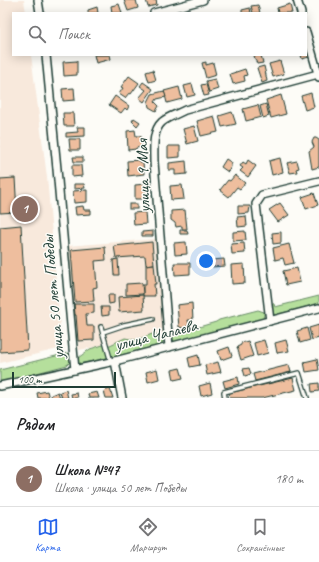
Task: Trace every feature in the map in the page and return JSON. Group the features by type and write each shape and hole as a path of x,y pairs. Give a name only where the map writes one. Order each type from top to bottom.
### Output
{"street":[{"path":"38,0 40,12"},
{"path":"158,12 203,0"},
{"path":"297,0 301,12"},
{"path":"307,35 319,76"},
{"name":"улица 50 лет Победы","path":"46,56 58,169 75,370"},
{"name":"улица 9 Мая","path":"170,347 154,162 155,141 157,130 161,122 170,116 185,110 319,76"},
{"path":"270,321 256,204 262,195 319,181"},
{"name":"улица Чапаева","path":"0,386 113,362 319,308"},
{"path":"113,362 122,398"}],"lane":[{"path":"103,332 124,325 154,319"},
{"path":"101,327 113,362"},
{"path":"225,398 224,392 299,373 307,398"}],"shaded area":[{"path":"0,0 24,0 26,12 12,12 12,56 31,56 47,177 62,348 0,363"},
{"path":"156,239 166,333 79,350 67,246"}],"green space":[{"path":"319,296 319,303 274,315 271,303 274,304 275,307"},
{"path":"258,310 264,312 263,319 174,342 173,336 175,334 219,320"},
{"path":"155,333 163,341 163,344 105,359 77,364 78,358 90,349 103,345 110,345 125,338 136,340"},
{"path":"68,353 71,361 67,365 0,382 0,370"}],"building":[{"path":"124,0 136,0 138,8 128,11"},
{"path":"146,0 156,0 157,5 148,7"},
{"path":"119,4 122,12 112,12 111,6"},
{"path":"290,4 292,12 278,12 277,8"},
{"path":"258,5 260,12 253,12 251,6"},
{"path":"97,7 98,12 88,12 88,10"},
{"path":"250,8 251,12 242,12 242,10"},
{"path":"307,51 309,57 302,59 301,56 307,56"},
{"path":"94,56 110,56 111,59 96,63"},
{"path":"254,56 261,56 263,63 257,64"},
{"path":"77,61 77,75 64,76 63,62"},
{"path":"280,61 284,74 273,77 269,64"},
{"path":"206,62 206,65 213,63 216,75 206,78 202,63"},
{"path":"264,66 267,81 262,83 257,68"},
{"path":"245,69 247,75 244,76 245,81 233,84 230,74"},
{"path":"153,70 156,80 149,82 146,72"},
{"path":"129,76 139,83 131,94 129,93 125,98 119,94 123,88 121,87"},
{"path":"215,79 218,89 209,92 206,81"},
{"path":"143,82 153,89 144,102 139,98 146,90 140,86"},
{"path":"192,84 195,95 187,97 184,86"},
{"path":"206,84 209,95 204,96 201,85"},
{"path":"179,87 182,99 167,103 164,91"},
{"path":"74,88 75,100 63,101 62,89"},
{"path":"164,91 166,97 157,99 155,102 159,106 156,111 149,107 148,102 152,94"},
{"path":"311,93 314,107 305,110 301,96"},
{"path":"281,95 286,114 271,118 266,100"},
{"path":"115,96 129,106 127,110 125,108 121,113 109,105"},
{"path":"266,104 269,116 263,118 260,106"},
{"path":"258,105 261,117 246,121 243,109"},
{"path":"232,112 236,124 222,127 219,116"},
{"path":"63,113 73,113 74,126 64,126"},
{"path":"214,116 218,132 201,136 197,121"},
{"path":"134,118 140,122 137,126 132,121"},
{"path":"194,126 198,141 187,144 183,129"},
{"path":"77,127 85,127 85,136 66,137 66,133 78,132"},
{"path":"135,130 136,136 141,136 142,147 128,150 127,131"},
{"path":"314,138 319,140 319,167 312,169 309,151 314,147 312,142"},
{"path":"69,139 80,139 80,150 70,150"},
{"path":"168,146 180,146 180,157 168,158"},
{"path":"73,157 83,157 83,162 74,162"},
{"path":"280,158 283,172 272,175 269,161"},
{"path":"226,159 232,163 228,172 221,167"},
{"path":"140,160 140,162 143,162 144,174 128,176 127,161"},
{"path":"248,160 256,166 248,177 240,171 243,168 240,166 243,162 246,164"},
{"path":"186,161 187,174 175,175 175,170 169,170 169,163"},
{"path":"297,161 299,168 296,169 297,172 290,173 287,163"},
{"path":"72,165 81,165 82,176 72,177"},
{"path":"235,175 245,183 240,189 237,187 229,197 220,190 228,180 230,181"},
{"path":"15,178 17,212 0,213 0,179"},
{"path":"74,184 84,184 85,188 74,189"},
{"path":"146,184 146,199 135,199 135,185"},
{"path":"182,185 184,199 171,200 170,186"},
{"path":"87,190 87,202 74,203 73,191"},
{"path":"314,193 318,205 306,209 302,197"},
{"path":"280,203 289,215 278,222 269,210"},
{"path":"129,204 137,204 137,209 129,209"},
{"path":"83,206 84,210 91,210 91,214 76,215 75,207"},
{"path":"238,206 250,206 249,213 238,214"},
{"path":"185,210 187,229 182,229 182,226 176,227 175,223 171,220 171,211"},
{"path":"145,212 146,224 134,225 133,213"},
{"path":"246,216 247,226 238,227 237,217"},
{"path":"21,225 28,350 0,352 0,227"},
{"path":"180,230 187,230 188,234 180,234"},
{"path":"153,231 153,236 142,236 142,232"},
{"path":"245,231 246,240 233,241 233,232"},
{"path":"281,232 281,243 273,244 272,233"},
{"path":"152,242 154,264 146,265 145,256 116,258 114,246"},
{"path":"186,242 187,254 175,255 174,243"},
{"path":"244,243 245,253 232,254 231,244"},
{"path":"289,244 294,263 285,265 283,258 275,260 273,248"},
{"path":"105,247 106,260 95,261 97,287 93,288 94,301 75,302 71,250"},
{"path":"118,259 119,275 114,275 113,260"},
{"path":"224,259 225,266 212,267 211,260"},
{"path":"174,263 190,263 190,274 175,275"},
{"path":"154,264 156,284 154,284 155,296 143,296 143,285 146,285 146,265"},
{"path":"244,264 245,283 232,284 231,265"},
{"path":"297,268 300,282 286,285 283,271"},
{"path":"142,283 143,294 126,295 126,284"},
{"path":"108,295 114,295 114,303 109,304"},
{"path":"143,295 144,310 119,312 118,297"},
{"path":"192,303 193,320 188,320 189,325 186,327 179,327 177,305"},
{"path":"74,304 94,304 94,313 86,314 87,326 94,326 94,340 78,341"},
{"path":"101,307 109,307 109,315 102,316"},
{"path":"319,325 319,338 312,340 309,328"},
{"path":"307,328 310,340 300,343 297,331"},
{"path":"264,340 268,353 257,356 254,343"},
{"path":"286,340 289,351 277,353 275,343"},
{"path":"248,341 253,356 241,360 237,347 241,345 241,343"},
{"path":"229,347 232,356 221,360 218,351"},
{"path":"198,355 200,365 190,367 188,358"},
{"path":"317,359 319,370 306,372 304,362"},
{"path":"218,362 221,372 207,375 205,365"},
{"path":"289,365 291,372 255,381 253,374"},
{"path":"180,368 183,378 174,380 172,370"},
{"path":"249,368 251,374 245,376 243,369"},
{"path":"157,369 159,379 148,382 146,372"},
{"path":"238,377 239,384 225,388 223,381"},
{"path":"293,378 296,390 262,398 230,398 229,393"},
{"path":"210,383 212,393 201,396 199,386"},
{"path":"319,383 319,391 312,392 311,384"},
{"path":"110,389 113,398 106,398 104,391"},
{"path":"66,390 68,398 62,398 60,392"},
{"path":"47,391 49,398 38,398 37,393"},
{"path":"58,392 60,398 52,398 51,395"},
{"path":"97,392 99,398 89,398 88,394"},
{"path":"77,393 78,398 72,398 71,394"}],"place":[{"name":"Школа №47","path":"25,209"}]}
